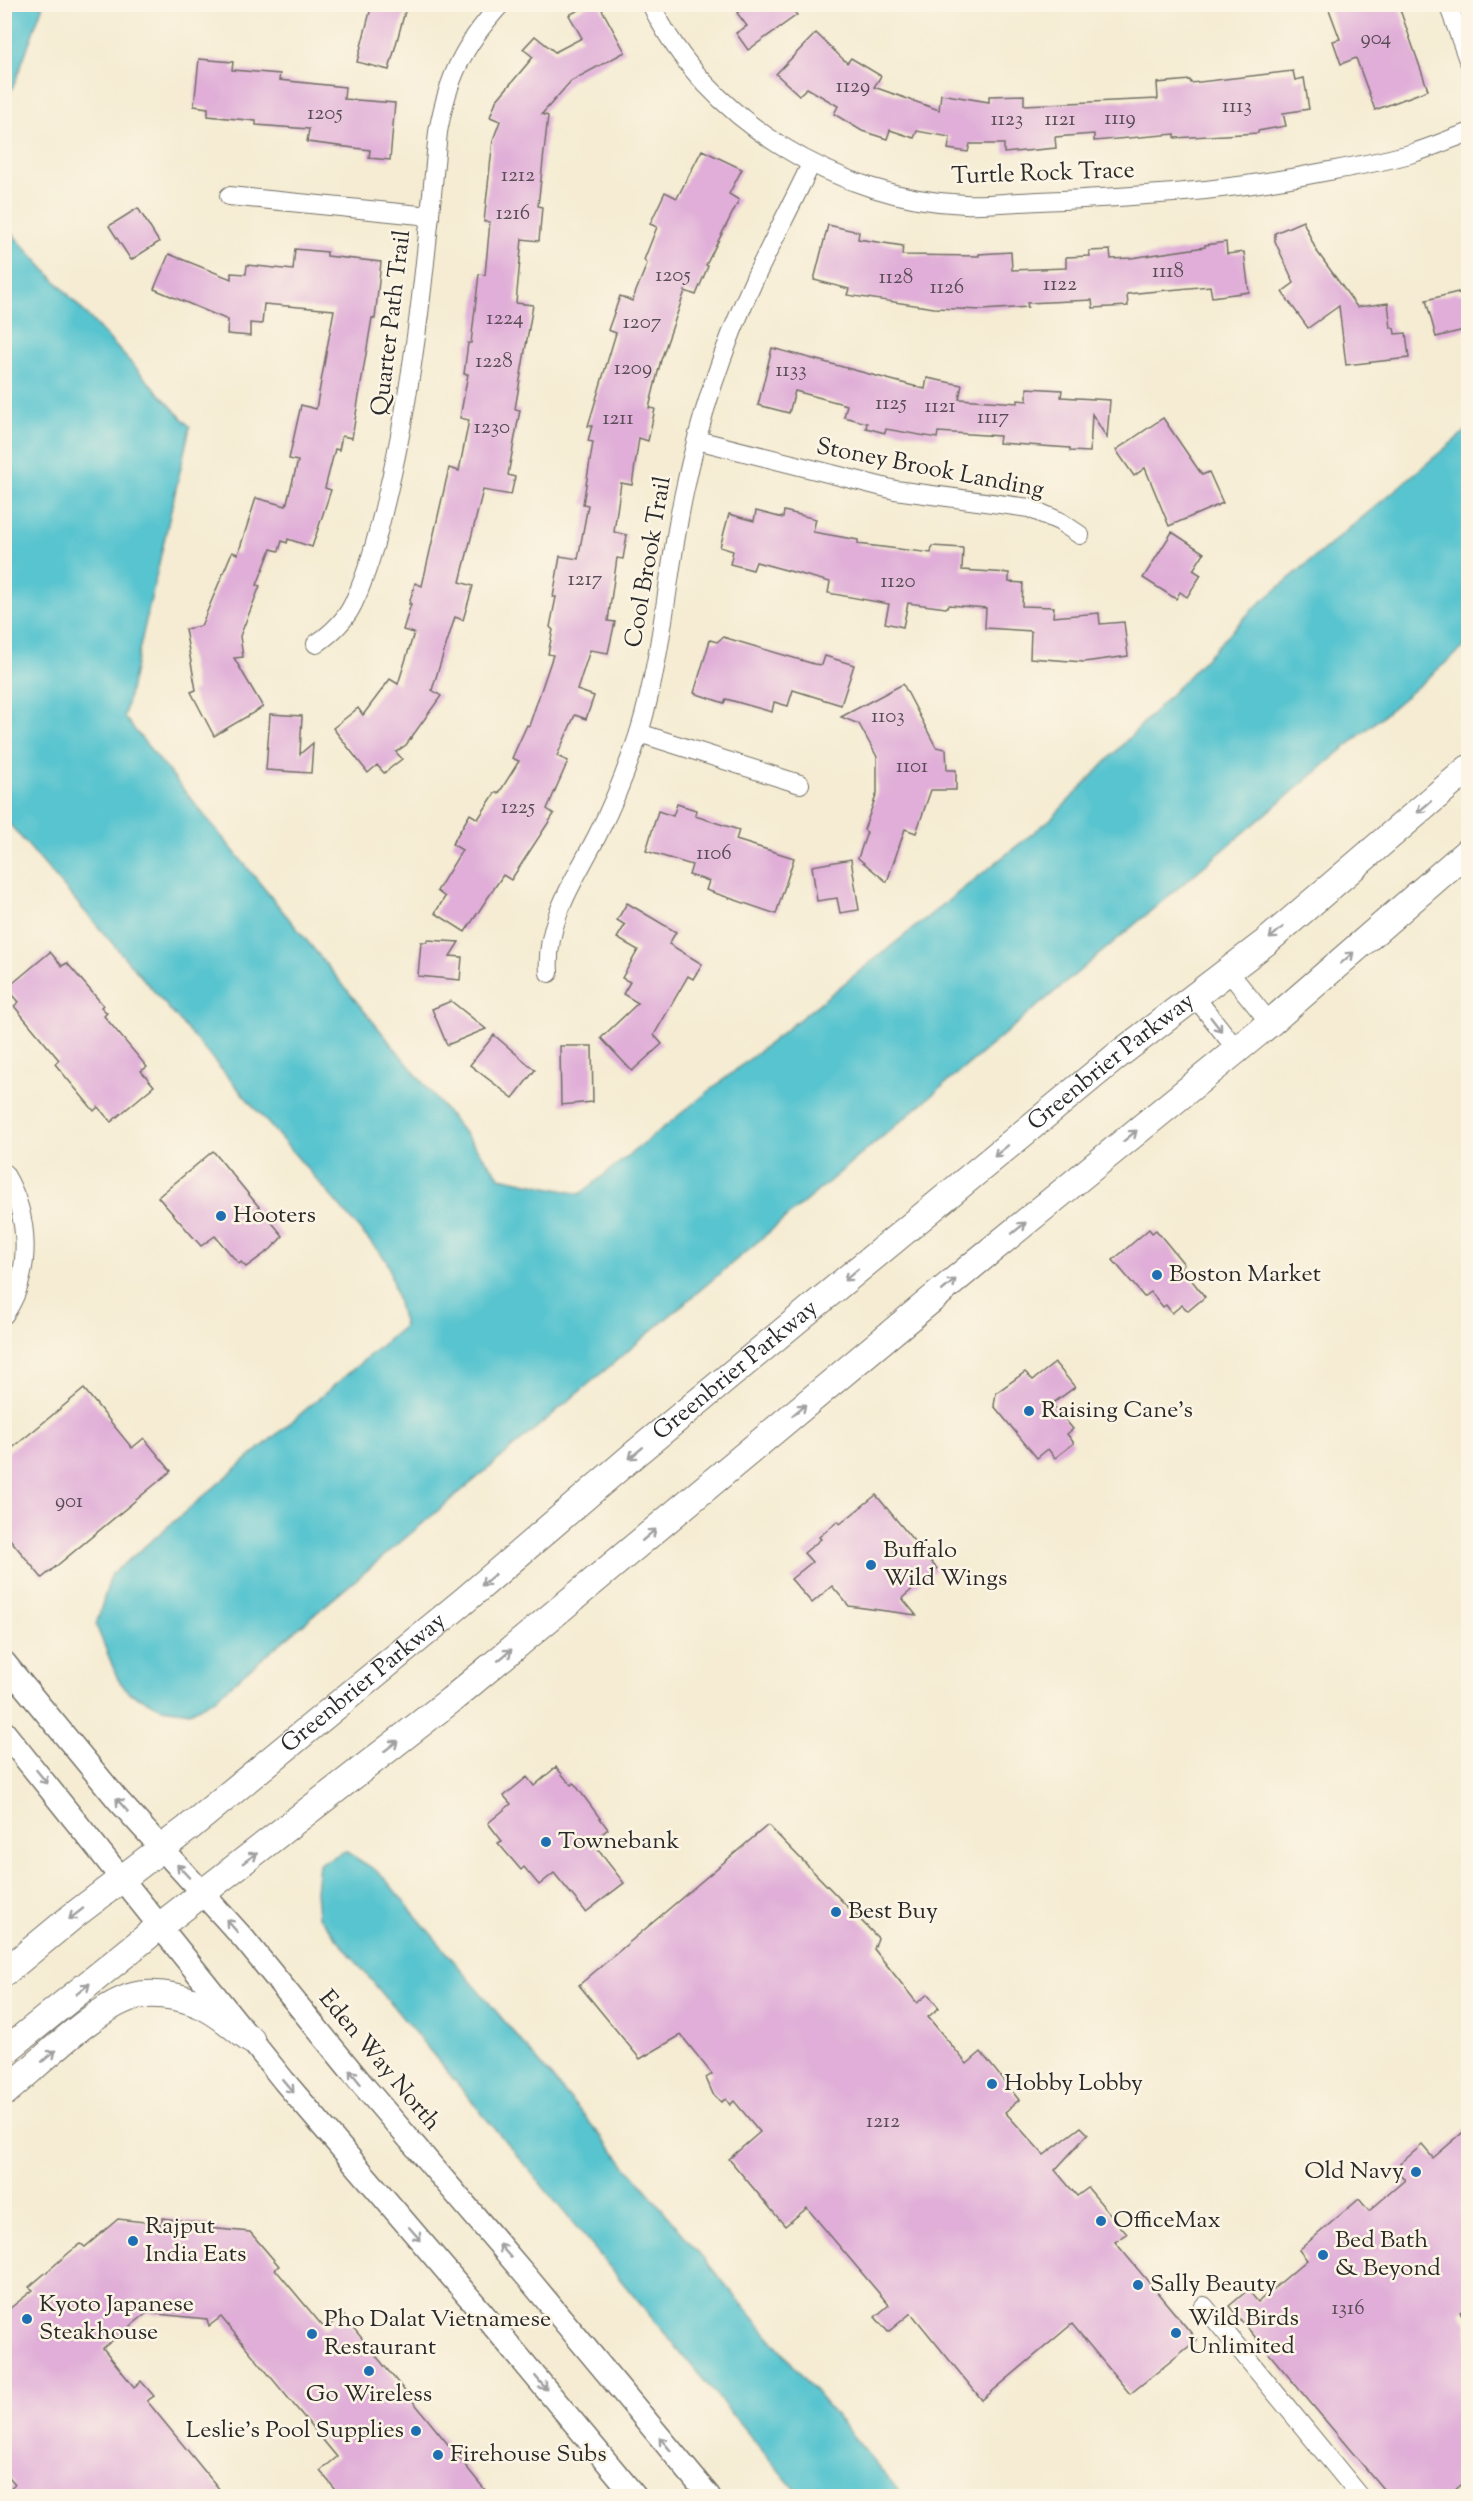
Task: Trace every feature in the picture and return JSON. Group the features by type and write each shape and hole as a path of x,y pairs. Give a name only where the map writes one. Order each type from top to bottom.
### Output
{"main road":[{"name":"Greenbrier Parkway","path":"4,1973 162,1848 465,1600 636,1453 1118,1055 1228,971 1468,769"},
{"path":"4,2052 160,1926 451,1700 973,1265 1270,1023 1468,851"},
{"path":"4,2093 89,2022 124,1999 139,1995 171,1996 208,2008 251,2040"}],"street":[{"name":"Quarter Path Trail","path":"316,644 340,624 352,605 383,515 418,336 438,132 456,65 473,38 501,4"},
{"name":"Turtle Rock Trace","path":"651,4 672,40 702,79 731,108 769,138 811,164 862,185 892,194 965,204 1189,192 1285,180 1413,153 1468,133"},
{"path":"1448,4 1468,60"},
{"name":"Cool Brook Trail","path":"549,973 553,933 561,902 598,834 639,733 656,661 684,494 707,405 742,309 811,164"},
{"path":"229,196 430,216"},
{"name":"Stoney Brook Landing","path":"697,440 895,490 1029,508 1059,520 1080,535"},
{"path":"639,733 800,784"},
{"path":"1228,971 1270,1023"},
{"path":"1195,997 1237,1050"},
{"path":"4,1173 16,1195 25,1231 24,1261 18,1287 4,1315"},
{"name":"Eden Way North","path":"4,1662 117,1799 204,1893 709,2496"},
{"path":"4,1732 251,2040 635,2496"},
{"path":"1204,2306 1360,2496"}],"water":[{"path":"5,4 43,5 14,85 5,99"},
{"path":"4,225 190,427 124,717 500,1177 580,1194 1052,818 1253,609 1468,429 1468,644 214,1699 190,1712 162,1708 128,1692 118,1679 96,1625 111,1575 404,1326 387,1261 5,819"},
{"path":"345,1851 380,1873 903,2496 800,2496 318,1916 316,1891 319,1864"}],"building":[{"path":"372,4 407,4 389,70 357,62"},
{"path":"590,4 599,4 625,52 571,81 542,114 548,116 538,206 542,207 539,241 522,239 516,303 533,305 515,409 520,410 508,475 515,477 511,495 483,490 460,582 473,586 463,620 455,617 432,690 441,696 406,745 396,752 402,759 384,773 377,765 368,773 333,728 358,708 363,715 390,679 398,684 414,633 403,630 415,583 422,586 449,468 459,471 469,420 460,418 468,374 464,374 468,343 471,343 479,274 485,275 490,222 484,222 493,140 500,121 490,117 496,101 533,57 523,49 535,36 555,52 582,38 569,15"},
{"path":"749,4 786,4 797,15 748,50 736,33 747,26 737,13"},
{"path":"1327,4 1398,4 1428,90 1375,110 1356,58 1341,64 1333,41 1340,39"},
{"path":"816,33 847,63 851,58 881,76 874,87 939,110 941,94 989,102 989,96 1024,95 1024,105 1158,99 1157,83 1190,80 1191,83 1293,71 1295,80 1304,78 1309,109 1283,113 1286,126 1258,131 1258,133 1175,138 1175,134 1094,141 1094,134 1055,137 1056,148 1004,153 1004,144 970,144 968,152 948,149 950,137 917,131 914,138 890,130 887,139 862,131 834,114 838,106 807,88 799,95 776,74"},
{"path":"199,59 233,62 232,70 280,74 279,80 345,87 344,99 395,103 390,160 369,158 370,150 307,142 309,129 256,125 256,121 208,116 208,108 194,106"},
{"path":"702,150 742,169 729,194 739,200 706,265 708,266 696,295 685,291 661,360 649,408 655,409 648,441 639,438 632,485 621,483 614,532 627,535 623,559 617,558 608,621 615,622 608,653 590,650 577,690 594,696 586,719 575,715 557,756 568,761 547,809 554,814 511,880 503,875 465,932 435,913 445,897 437,891 462,850 452,844 470,814 478,819 495,793 499,793 519,761 512,758 527,725 529,726 553,655 548,654 553,630 550,627 560,556 578,559 588,505 583,504 593,442 588,441 592,426 588,426 616,333 608,330 620,296 632,301 647,264 644,260 657,227 650,224 665,192 677,198"},
{"path":"138,208 159,242 131,260 109,226"},
{"path":"1303,221 1316,250 1357,307 1388,303 1391,328 1394,328 1395,334 1406,333 1409,358 1346,365 1339,306 1308,328 1282,292 1294,283 1275,241 1275,233"},
{"path":"828,225 859,232 858,239 903,246 902,255 979,256 979,254 1011,252 1012,270 1066,268 1066,257 1090,256 1089,251 1110,250 1111,259 1131,258 1226,242 1227,254 1244,252 1249,292 1212,297 1210,286 1127,294 1128,306 1093,308 1092,300 1027,303 1028,307 982,310 934,308 847,295 849,289 814,280"},
{"path":"295,249 327,252 327,256 381,262 375,319 372,318 352,438 342,436 339,450 335,449 325,488 331,490 312,547 288,539 287,543 282,541 279,551 271,549 257,585 260,586 240,636 243,657 234,658 263,707 214,736 191,692 196,690 185,629 201,626 232,552 238,554 256,498 286,506 298,461 289,459 301,405 316,409 334,310 264,304 262,324 250,323 250,336 227,334 228,320 154,289 169,254 231,279 231,273 246,274 247,265 293,270"},
{"path":"1458,292 1458,294 1468,292 1468,329 1436,337 1426,300"},
{"path":"772,348 925,389 927,378 962,385 959,399 1018,403 1018,400 1027,401 1027,388 1062,390 1061,397 1110,400 1107,438 1092,414 1090,452 1070,451 1070,448 999,443 1000,436 938,432 937,438 886,429 885,433 866,428 867,423 844,417 847,405 795,391 789,413 758,405"},
{"path":"1163,418 1202,475 1209,472 1223,503 1169,526 1145,468 1134,476 1116,450"},
{"path":"756,511 783,518 784,511 816,519 813,532 858,540 858,544 931,553 932,546 963,548 962,570 1009,573 1009,582 1023,583 1022,606 1054,607 1053,617 1099,613 1100,624 1124,622 1128,656 1084,662 1030,658 1031,631 985,628 986,608 949,605 946,608 908,603 903,627 885,623 889,604 828,593 830,582 756,562 753,570 730,564 733,551 720,547 729,514 754,521"},
{"path":"1172,532 1204,553 1193,570 1201,575 1187,597 1180,592 1176,599 1143,578"},
{"path":"723,637 814,664 822,665 825,656 854,665 841,705 793,690 788,706 774,702 772,712 726,699 724,703 694,693 710,640 717,642"},
{"path":"903,684 936,747 946,749 947,770 956,770 956,790 931,790 916,833 905,829 887,882 858,858 867,832 864,830 877,793 877,757 859,724 841,717"},
{"path":"270,714 302,716 300,754 313,743 311,773 266,770"},
{"path":"677,804 696,810 695,816 739,830 736,840 794,858 776,914 706,890 709,881 689,875 692,865 646,851 658,811 673,816"},
{"path":"851,859 859,910 840,913 837,898 817,901 812,866"},
{"path":"627,903 676,932 669,944 702,964 693,979 688,976 654,1035 662,1044 632,1071 601,1038 638,1003 623,994 630,982 622,978 638,950 617,938 625,925 617,920"},
{"path":"427,940 459,942 450,956 462,957 460,980 418,976 421,942 427,942"},
{"path":"50,952 62,966 67,963 103,1005 101,1007 107,1013 104,1016 147,1067 141,1071 154,1086 111,1122 98,1107 94,1111 55,1064 59,1060 14,1006 19,1002 7,988"},
{"path":"451,1001 486,1029 447,1045 432,1009"},
{"path":"494,1035 535,1070 513,1098 470,1065"},
{"path":"560,1046 592,1046 593,1102 561,1105"},
{"name":"Hooters","path":"213,1151 283,1236 271,1249 246,1267 241,1262 239,1264 215,1236 201,1246 158,1197"},
{"name":"Boston Market","path":"1149,1229 1152,1233 1156,1230 1184,1264 1181,1267 1205,1297 1188,1311 1182,1305 1172,1313 1166,1305 1163,1307 1151,1292 1144,1297 1113,1260"},
{"name":"Raising Cane's","path":"1055,1363 1075,1387 1052,1404 1073,1429 1067,1434 1074,1443 1055,1458 1048,1449 1037,1458 994,1406 996,1393 1025,1372 1033,1380"},
{"path":"84,1389 132,1448 144,1438 171,1471 42,1578 4,1532 4,1455"},
{"name":"Buffalo Wild Wings","path":"876,1495 937,1569 902,1598 916,1615 849,1606 832,1586 812,1603 791,1579 812,1562 804,1553 821,1539 819,1537 838,1521 840,1524"},
{"name":"Townebank","path":"556,1767 571,1785 574,1783 608,1829 592,1842 624,1883 586,1912 554,1873 539,1885 524,1867 521,1870 498,1843 502,1841 488,1823 511,1804 504,1796 527,1777 534,1786"},
{"path":"768,1825 878,1938 874,1949 917,2003 928,1994 939,2008 928,2017 967,2064 981,2052 1019,2100 1005,2112 1044,2155 1081,2127 1088,2134 1055,2170 1077,2196 1088,2188 1127,2234 1115,2242 1197,2340 1130,2394 1072,2324 982,2400 911,2313 888,2332 875,2317 889,2305 807,2208 785,2226 729,2159 760,2132 734,2101 730,2105 726,2099 721,2102 713,2094 706,2078 712,2074 681,2035 640,2059 579,1985"},
{"path":"1468,2128 1468,2305 1460,2312 1468,2323 1468,2479 1448,2496 1389,2496 1229,2306 1248,2290 1258,2302 1307,2260 1299,2250 1359,2199 1369,2211 1405,2180 1395,2168 1422,2145 1433,2158"},
{"path":"162,2218 208,2224 208,2228 250,2232 279,2266 275,2269 325,2329 343,2315 490,2496 341,2496 320,2471 337,2457 221,2317 209,2326 207,2319 147,2313 103,2348 134,2387 141,2381 154,2396 147,2401 225,2496 4,2496 4,2493 15,2484 4,2471 4,2313 33,2290 29,2287 71,2251 81,2244 85,2247 118,2219 162,2224"}],"place":[{"name":"Hooters","path":"221,1216"},
{"name":"Boston Market","path":"1157,1275"},
{"name":"Raising Cane's","path":"1029,1411"},
{"name":"Buffalo Wild Wings","path":"871,1565"},
{"name":"Townebank","path":"546,1842"},
{"name":"Best Buy","path":"836,1912"},
{"name":"Hobby Lobby","path":"992,2084"},
{"name":"Old Navy","path":"1416,2172"},
{"name":"OfficeMax","path":"1101,2221"},
{"name":"Rajput India Eats","path":"133,2241"},
{"name":"Bed Bath & Beyond","path":"1323,2255"},
{"name":"Sally Beauty","path":"1138,2285"},
{"name":"Kyoto Japanese Steakhouse","path":"27,2319"},
{"name":"Wild Birds Unlimited","path":"1176,2333"},
{"name":"Pho Dalat Vietnamese Restaurant","path":"312,2334"},
{"name":"Go Wireless","path":"369,2371"},
{"name":"Leslie's Pool Supplies","path":"416,2431"},
{"name":"Firehouse Subs","path":"438,2455"}]}
